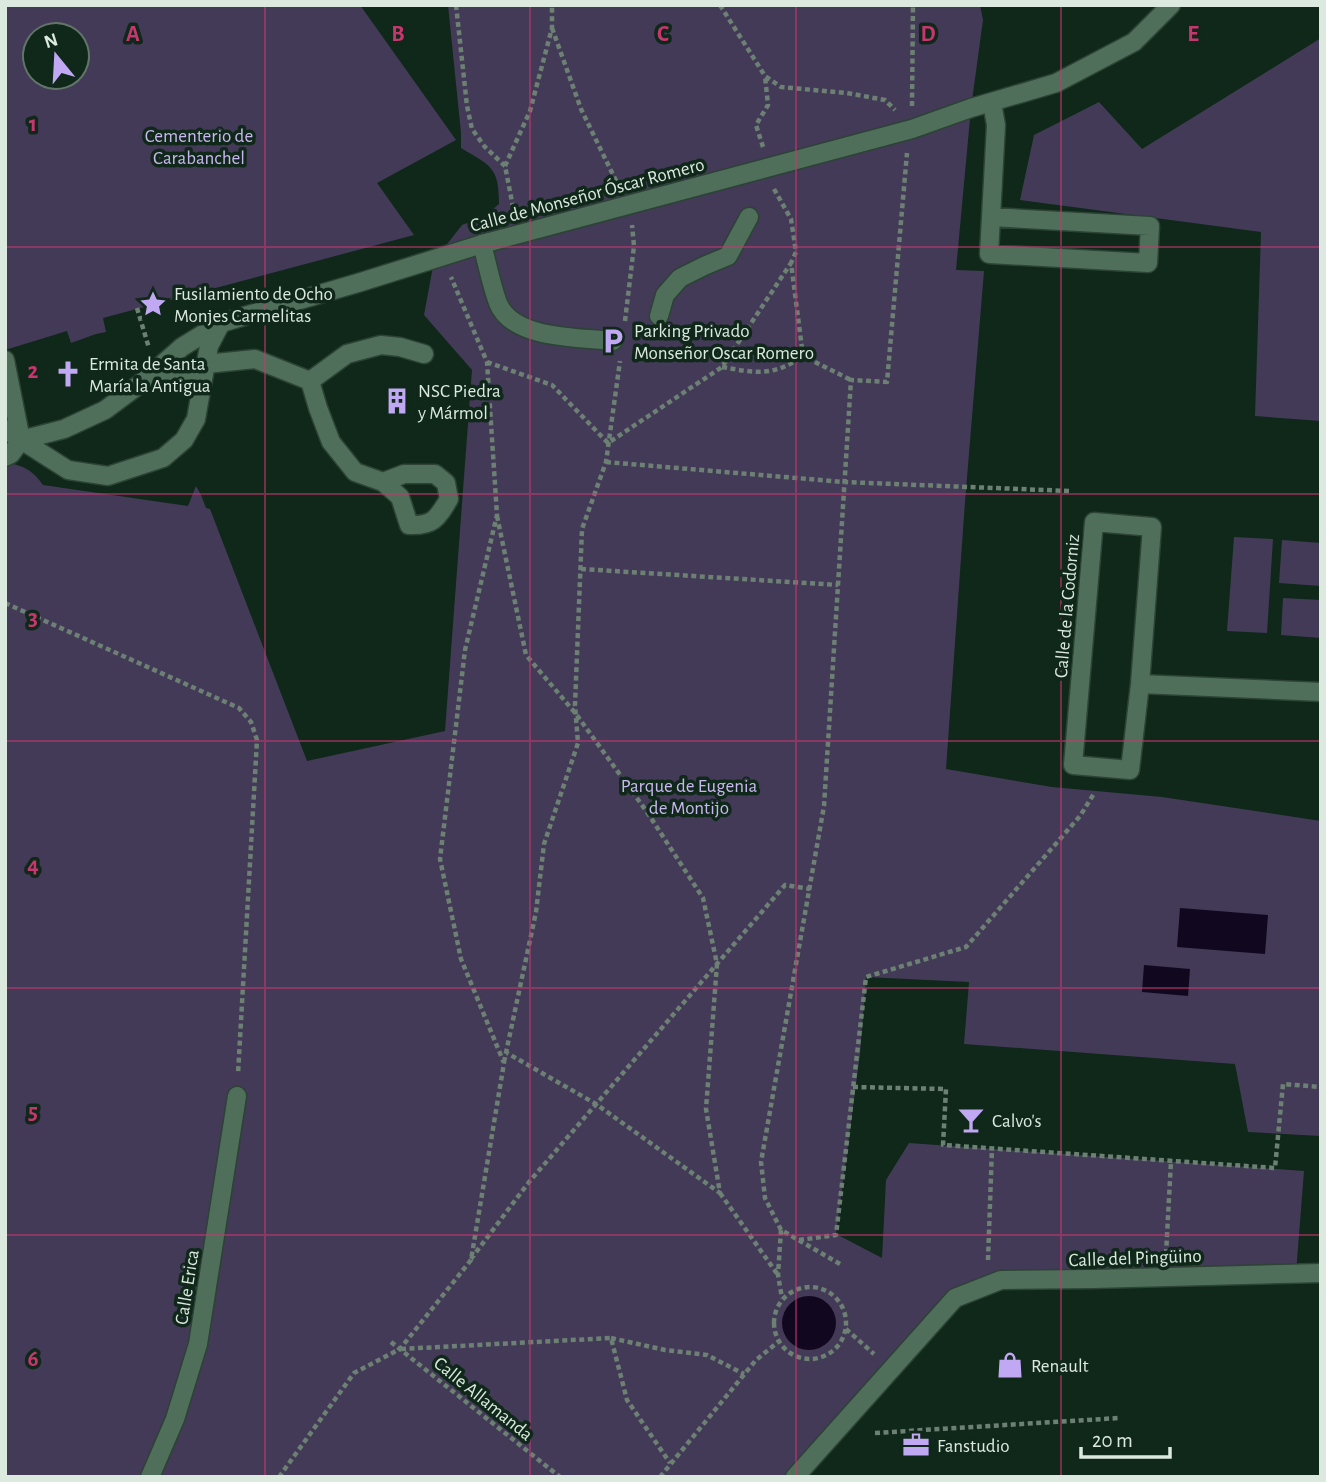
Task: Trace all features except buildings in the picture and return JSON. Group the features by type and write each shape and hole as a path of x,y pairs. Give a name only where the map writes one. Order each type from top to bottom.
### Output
{"street":[{"name":"Calle de Monseñor Óscar Romero","path":"21,440 64,429 105,410 182,347 221,323 482,244 912,129 1056,83 1134,42 1171,5"},
{"path":"991,217 1150,226 1148,263 989,254 991,217 996,125 992,103"},
{"path":"659,316 665,295 680,278 727,256 749,217"},
{"path":"482,244 499,305 515,323 538,333 617,346"},
{"path":"5,429 68,470 108,476 163,458 184,440 196,419 209,346 221,323"},
{"path":"310,381 347,354 381,345 424,354"},
{"path":"140,384 178,378 205,363 255,359 310,381"},
{"path":"5,360 21,440 12,454 5,457"},
{"path":"310,381 331,442 355,472 383,482"},
{"name":"Calle de la Codorniz","path":"1094,522 1152,527 1140,684 1130,770 1073,765 1094,522"},
{"path":"1140,684 1321,692"},
{"name":"Calle Erica","path":"150,1477 175,1419 198,1344 237,1096"},
{"name":"Calle del Pingüino","path":"794,1477 955,1298 1001,1280 1321,1273"}],"path":[{"path":"456,5 472,129 485,147 505,166 514,212 482,244"},
{"path":"505,166 530,111 552,28 552,5"},
{"path":"720,5 765,76 781,87 847,93 885,100 912,129"},
{"path":"803,356 850,380 887,382 906,155 912,129 913,5"},
{"path":"552,28 582,109 617,183 630,204 634,246 625,325"},
{"path":"763,149 756,125 768,105 765,76"},
{"path":"608,443 722,367 791,264 796,252 791,219 772,186 768,167"},
{"path":"443,257 487,362 497,514 526,654 576,714 647,812 703,898 717,964 706,1109 720,1193"},
{"path":"791,264 803,356"},
{"path":"137,308 155,370"},
{"path":"471,1260 504,1063 536,912 544,844 578,743 576,714 582,529 606,462 617,346"},
{"path":"722,367 758,373 788,366 803,356"},
{"path":"487,362 552,385 608,443"},
{"path":"782,1298 778,1275 781,1230 765,1198 761,1162 824,806 850,380"},
{"path":"606,462 845,482 1069,491"},
{"path":"497,514 465,650 440,859 461,959 504,1063"},
{"path":"581,569 838,585"},
{"path":"5,603 239,708 251,722 257,740 237,1096"},
{"path":"799,1241 836,1235 866,977 966,947 1080,816 1095,792"},
{"path":"279,1477 354,1373 400,1349 529,1182 785,885 810,889"},
{"path":"506,1053 596,1104 720,1193 778,1275"},
{"path":"853,1087 946,1089 943,1145 1276,1168 1283,1084 1321,1087"},
{"path":"988,1267 992,1149"},
{"path":"1166,1259 1171,1161"},
{"path":"781,1230 840,1264"},
{"path":"814,1286 835,1296 842,1305 845,1316 846,1329 842,1341 822,1357 810,1359 786,1351 778,1342 773,1319 782,1298 802,1287 814,1286"},
{"path":"846,1329 881,1360"},
{"path":"400,1349 611,1338 664,1350 707,1355 744,1374"},
{"path":"611,1338 627,1400 670,1463"},
{"name":"Calle Allamanda","path":"391,1342 560,1477"},
{"path":"660,1477 756,1360 778,1342"},
{"path":"875,1433 1119,1418"}],"green space":[{"name":"Cementerio de Carabanchel","path":"5,5 360,5 456,140 377,183 414,235 103,318 106,332 71,343 67,331 5,350"},
{"name":"Parque de Eugenia de Montijo","path":"448,5 980,5 983,20 971,108 956,270 984,271 946,769 1052,787 1162,797 1321,821 1321,1136 1248,1132 1235,1064 964,1044 969,982 866,977 860,1054 836,1234 882,1258 886,1180 909,1143 1304,1171 1296,1273 1001,1280 955,1298 801,1477 5,1477 5,462 27,469 43,485 188,506 196,486 206,508 210,509 307,761 445,731 472,370 424,315 434,261 462,225 485,216 499,204 497,182 491,169 461,148"},
{"path":"1321,38 1321,421 1255,416 1261,232 1020,200 1034,135 1099,102 1142,149"},
{"path":"1234,537 1273,539 1267,633 1227,631"},
{"path":"1282,540 1321,543 1321,586 1279,583"},
{"path":"1283,598 1321,600 1321,638 1281,635"}],"shaded area":[{"path":"1180,908 1268,915 1265,954 1177,947"},
{"path":"1144,965 1190,969 1188,996 1142,992"},
{"path":"809,1296 828,1304 836,1323 828,1342 809,1350 790,1342 782,1323 790,1304"}],"place":[{"name":"Fusilamiento de Ocho Monjes Carmelitas","path":"153,304"},
{"name":"Parking Privado Monseñor Oscar Romero","path":"613,341"},
{"name":"Ermita de Santa María la Antigua","path":"68,374"},
{"name":"NSC Piedra y Mármol","path":"397,401"},
{"name":"Calvo's","path":"971,1120"},
{"name":"Renault","path":"1010,1365"},
{"name":"Fanstudio","path":"916,1445"}]}
